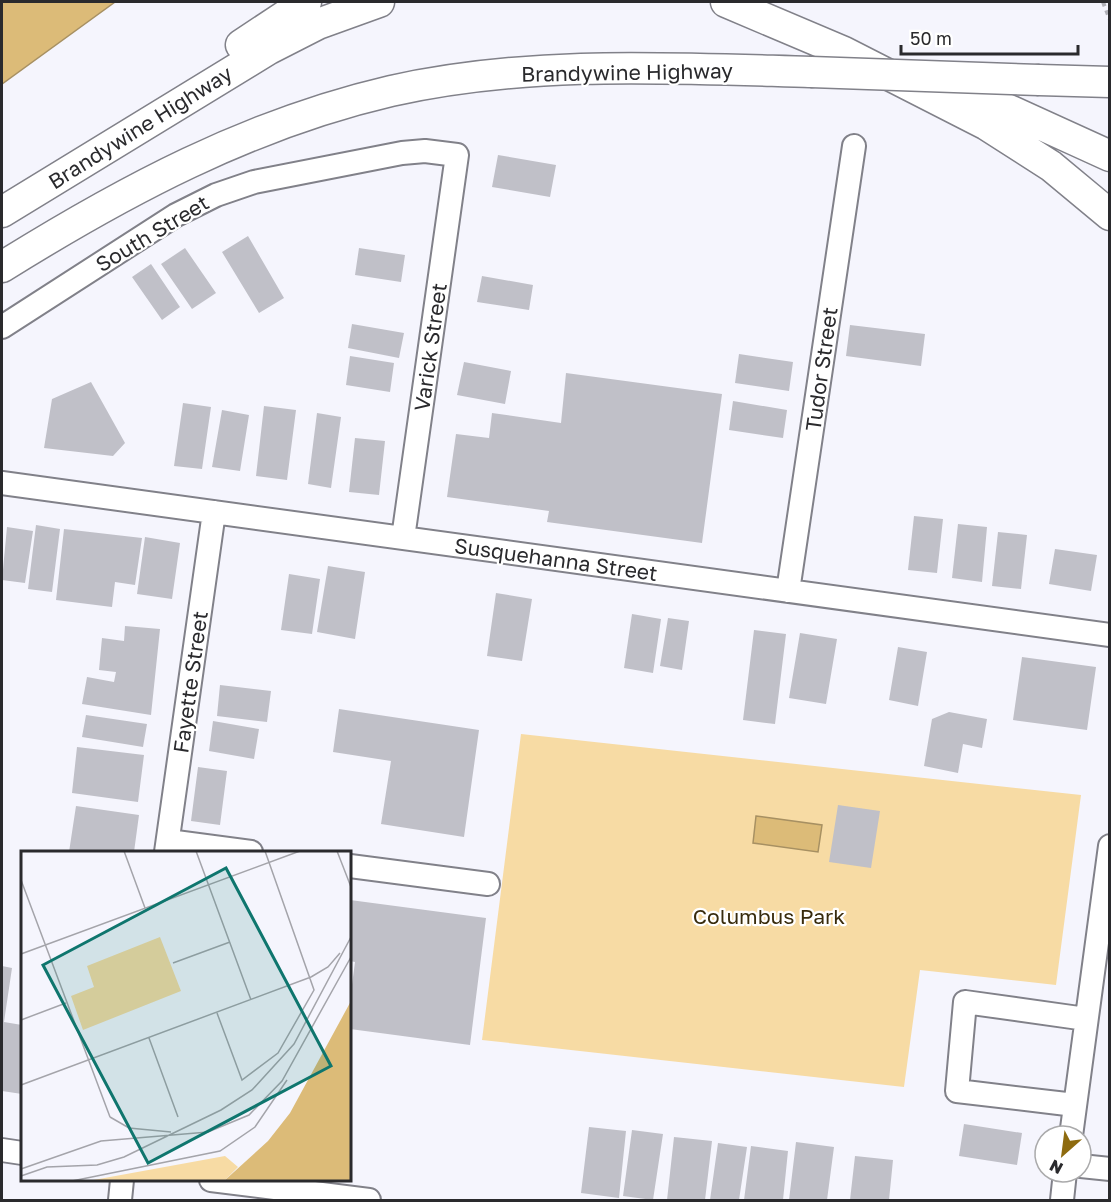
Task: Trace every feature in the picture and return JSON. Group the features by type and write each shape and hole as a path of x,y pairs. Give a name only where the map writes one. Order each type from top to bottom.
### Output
{"main road":[{"path":"2,211 306,2"},
{"name":"Brandywine Highway","path":"2,211 262,52 318,24 380,2"},
{"path":"726,2 825,43 978,120 1051,166 1110,215"},
{"path":"755,2 856,41 1110,156"},
{"name":"Brandywine Highway","path":"2,267 100,207 196,158 269,128 363,98 454,81 579,69 811,72 1110,82"}],"street":[{"name":"Tudor Street","path":"788,591 854,147"},
{"name":"South Street","path":"2,327 176,215 230,189 402,153 425,151 457,155"},
{"name":"Varick Street","path":"403,538 457,155"},
{"name":"Susquehanna Street","path":"2,483 1110,635"},
{"name":"Fayette Street","path":"167,847 214,512"},
{"path":"1073,1124 1086,1019 1102,966 1110,846"},
{"path":"167,847 234,851"},
{"path":"351,866 488,884"},
{"path":"1075,1105 957,1091 965,1002 1086,1019"},
{"path":"2,1150 21,1154"},
{"path":"1093,1167 1110,1169"},
{"path":"120,1200 122,1181"},
{"path":"226,1181 369,1200"},
{"path":"1062,1200 1064,1184"}],"path":[{"path":"1102,2 1110,20"}],"green space":[{"name":"Columbus Park","path":"521,734 1081,795 1056,985 920,970 904,1087 482,1040"}],"shaded area":[{"path":"2,2 115,2 2,84"},
{"path":"756,816 822,825 818,852 753,843"}],"building":[{"path":"498,155 556,165 550,197 492,187"},
{"path":"248,236 284,298 259,313 222,252"},
{"path":"185,248 216,293 192,309 161,264"},
{"path":"359,248 405,255 401,282 355,275"},
{"path":"151,264 180,307 162,320 132,277"},
{"path":"482,276 533,285 529,310 477,302"},
{"path":"352,324 404,333 399,358 348,348"},
{"path":"850,325 925,334 921,366 846,356"},
{"path":"739,354 793,362 789,391 735,383"},
{"path":"350,356 394,363 390,392 346,385"},
{"path":"464,362 511,371 505,404 457,395"},
{"path":"566,373 722,394 702,543 547,522 549,511 447,497 456,434 489,438 492,413 561,423"},
{"path":"91,382 125,443 113,456 44,448 52,399"},
{"path":"733,401 787,410 783,438 729,430"},
{"path":"183,403 211,407 202,469 174,466"},
{"path":"264,406 296,410 287,480 256,476"},
{"path":"222,410 249,415 240,471 212,467"},
{"path":"317,413 341,417 331,488 308,484"},
{"path":"355,438 385,441 379,495 349,492"},
{"path":"914,516 943,519 937,573 908,570"},
{"path":"958,524 987,527 982,582 952,578"},
{"path":"36,525 60,529 52,592 28,589"},
{"path":"7,527 33,531 25,583 2,580"},
{"path":"64,529 142,538 135,585 115,582 112,607 56,600"},
{"path":"998,532 1027,535 1021,589 992,586"},
{"path":"145,537 180,543 172,599 137,594"},
{"path":"1055,549 1097,555 1091,591 1049,584"},
{"path":"328,566 365,572 355,639 317,632"},
{"path":"289,574 320,579 312,634 281,630"},
{"path":"496,593 532,599 522,661 487,656"},
{"path":"632,614 661,619 653,673 624,668"},
{"path":"668,618 689,621 682,670 660,666"},
{"path":"125,626 160,629 151,715 82,704 87,677 114,682 116,672 99,670 102,638 124,641"},
{"path":"754,630 786,634 775,724 743,720"},
{"path":"800,633 837,639 826,704 789,698"},
{"path":"898,647 927,652 918,706 889,700"},
{"path":"1022,657 1096,667 1087,730 1013,720"},
{"path":"220,685 271,691 267,722 217,716"},
{"path":"339,709 479,730 464,837 381,824 391,761 333,752"},
{"path":"949,712 987,719 982,748 963,744 958,773 924,766 932,719"},
{"path":"86,715 147,724 143,747 82,737"},
{"path":"213,721 259,729 254,759 209,751"},
{"path":"77,747 144,755 138,802 72,793"},
{"path":"198,767 227,771 220,825 191,821"},
{"path":"838,805 880,811 871,868 829,862"},
{"path":"76,806 139,815 134,851 69,851"},
{"path":"351,900 486,918 470,1045 351,1029 351,992 355,962 351,961"},
{"path":"2,966 12,968 4,1022 21,1025 21,1094 2,1091"},
{"path":"964,1124 1022,1133 1017,1165 959,1156"},
{"path":"589,1127 626,1131 619,1198 581,1193"},
{"path":"632,1130 663,1134 653,1200 623,1196"},
{"path":"674,1137 712,1141 705,1200 667,1200"},
{"path":"796,1142 834,1147 827,1200 789,1200"},
{"path":"718,1143 747,1147 739,1200 710,1200"},
{"path":"751,1146 788,1151 783,1200 744,1200"},
{"path":"855,1156 893,1160 889,1200 850,1200"}]}
